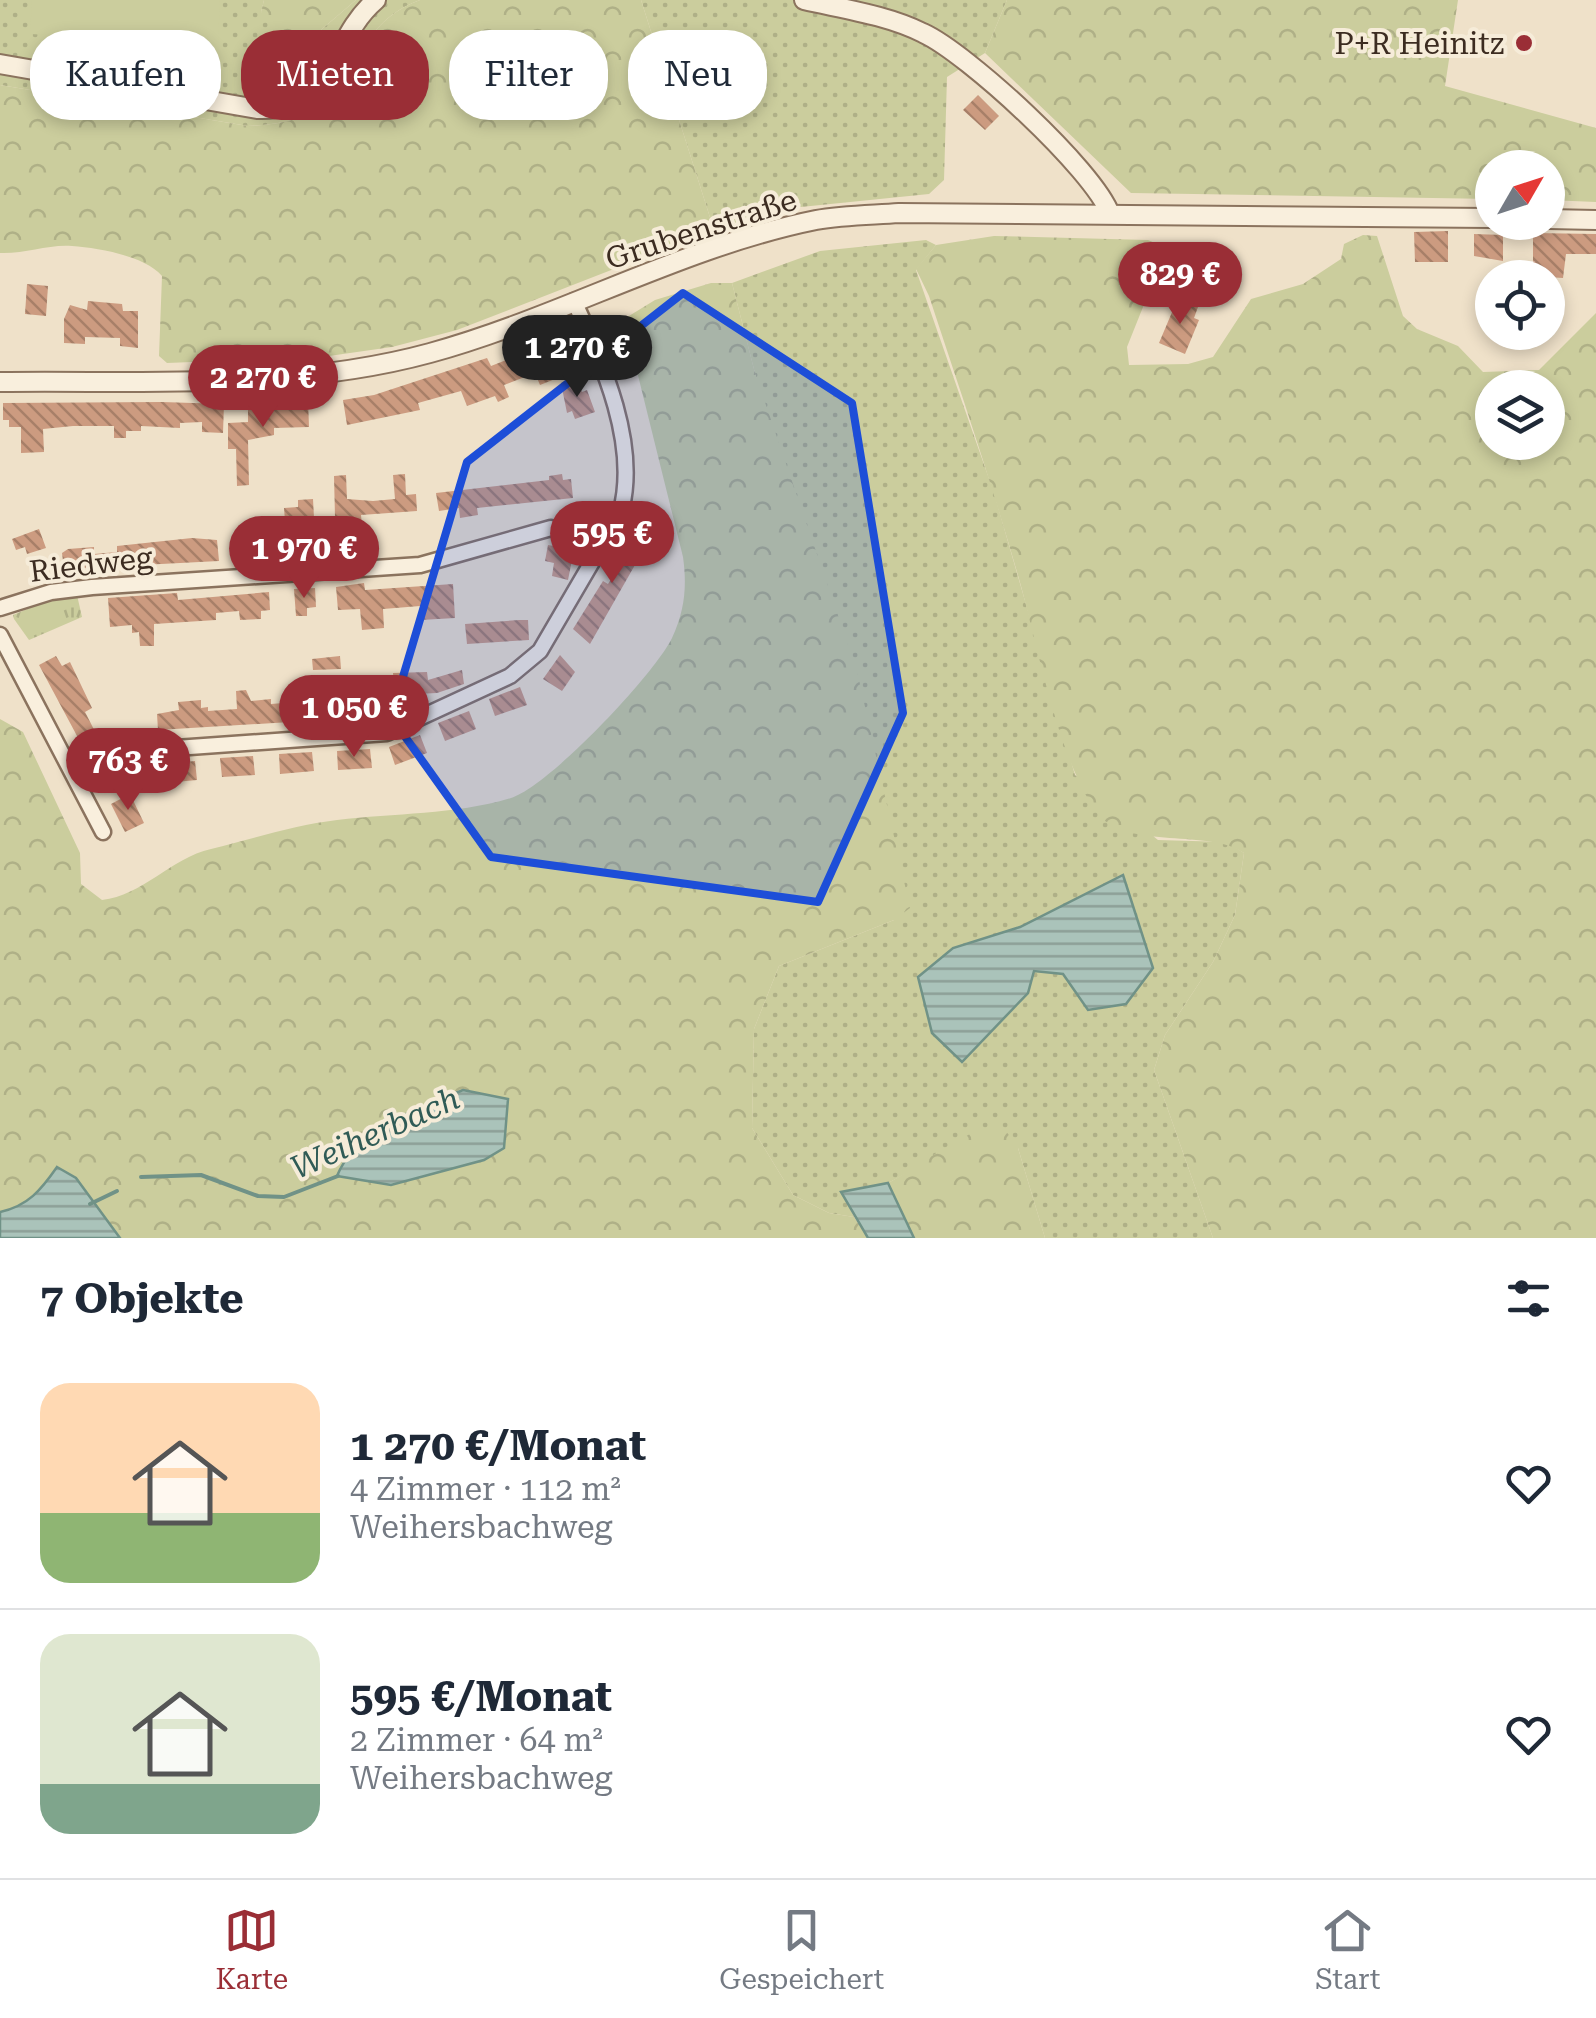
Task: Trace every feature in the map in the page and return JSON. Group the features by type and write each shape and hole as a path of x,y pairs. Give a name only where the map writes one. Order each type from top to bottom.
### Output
{"street":[{"path":"0,64 258,109 289,108 319,87 360,15 376,0"},
{"path":"804,0 919,30 949,46 1089,180 1110,214"},
{"name":"Grubenstraße","path":"0,382 284,377 339,372 432,352 773,230 821,219 900,213 1475,218"},
{"path":"1565,219 1596,220"},
{"path":"80,787 145,753 162,750 387,733 527,667 620,514 628,470 593,342 574,301"},
{"name":"Riedweg","path":"0,608 51,592 92,587 420,565 550,528 600,548"},
{"path":"0,635 103,832"}],"highlighted area":[{"path":"683,293 852,403 903,713 818,902 491,857 391,717 467,462"}],"green space":[{"path":"0,0 264,0 261,12 303,30 241,30 241,120 290,121 248,126 212,120 221,120 221,30 30,30 30,90 0,85"},
{"path":"32,0 220,0 219,30 30,30"},
{"path":"264,0 356,0 321,30 274,30 261,12"},
{"path":"356,0 420,0 392,15 376,30 321,30"},
{"path":"420,0 641,0 651,30 628,30 628,120 679,120 714,230 457,330 392,347 322,357 167,363 159,356 162,276 145,263 83,247 55,246 0,253 0,85 30,90 30,120 212,120 248,126 292,120 429,120 429,30 376,30 392,15"},
{"path":"641,0 1007,0 985,53 947,77 944,180 929,194 791,208 714,230 679,120 767,120 767,30 651,30"},
{"path":"1007,0 1458,0 1445,86 1596,128 1596,202 1565,201 1565,150 1475,150 1475,199 1131,193 985,53"},
{"path":"1363,235 1377,236 1403,316 1417,329 1458,346 1481,370 1475,370 1475,460 1565,460 1565,370 1539,370 1559,350 1565,350 1565,344 1596,313 1596,1238 1213,1238 1154,1070 1165,1035 1213,962 1235,915 1244,853 1211,842 1149,836 1113,826 1100,816 1086,795 1062,737 998,508 929,296 916,269 936,245 994,236 1148,240 1160,245 1163,257 1127,347 1129,365 1188,364 1213,357 1251,299 1303,284 1341,259 1344,244"},
{"path":"926,240 936,245 916,270 994,493 1075,775 1158,840 1227,842 1244,853 1235,915 1213,962 1165,1035 1154,1070 1213,1238 1045,1238 1018,1148 928,1162 888,1183 842,1192 854,1217 829,1213 793,1195 752,1128 754,1029 779,966 894,920 732,283 820,251","holes":["1123,876 1153,967 1080,994 1063,974 1034,971 962,1061 932,1033 953,948 1020,927"]},
{"path":"711,283 732,283 755,373 857,671 910,908 894,920 779,966 754,1029 752,1128 793,1195 829,1213 854,1217 868,1238 120,1238 76,1178 57,1168 33,1196 0,1212 0,719 23,732 80,853 81,884 102,900 130,892 196,854 274,833 337,820 468,808 511,798 528,789 574,752 623,702 661,655 680,618 685,588 683,557 624,319 655,300","holes":["463,1090 391,1185 337,1175 379,1128"]},
{"path":"77,595 82,617 29,640 14,619 13,615 51,599"},
{"path":"1001,1124 1018,1148 1045,1238 914,1238 888,1183 957,1141"}],"water":[{"path":"1123,875 1153,968 1126,1004 1088,1010 1063,974 1034,971 1028,993 962,1062 932,1033 918,977 953,948 1020,927"},
{"path":"463,1090 508,1099 504,1148 484,1160 391,1185 337,1176 346,1159 374,1132"},
{"path":"57,1167 76,1178 120,1238 0,1238 0,1212 33,1196"},
{"path":"888,1183 914,1238 868,1238 841,1192"}],"building":[{"path":"978,95 999,116 985,130 963,110"},
{"path":"1448,231 1448,262 1415,262 1414,232"},
{"path":"1474,234 1475,240 1503,240 1503,260 1474,256"},
{"path":"1565,234 1596,234 1596,254 1566,254 1565,262 1533,260 1533,240 1565,240"},
{"path":"27,284 48,286 46,316 25,314"},
{"path":"1178,298 1198,307 1194,318 1199,320 1185,354 1159,343"},
{"path":"88,301 122,304 123,311 138,311 138,348 120,346 120,338 85,337 85,344 64,343 64,319 70,305 87,310"},
{"path":"551,342 565,375 540,385 535,373 504,385 509,397 498,402 495,396 467,406 461,391 418,403 420,410 347,425 343,400 374,395 487,358 491,366"},
{"path":"570,379 572,384 578,381 582,392 587,390 595,412 575,419 572,411 567,413 561,383"},
{"path":"308,400 309,427 274,428 274,435 248,440 249,485 237,486 236,449 228,449 228,423 248,422 248,403 264,402 264,409 290,408 290,401"},
{"path":"3,403 224,404 223,433 202,432 202,422 180,423 180,428 141,426 141,431 126,431 126,438 114,438 114,426 73,426 43,429 44,452 21,453 21,427 9,427 9,420 3,420"},
{"path":"405,474 406,495 416,494 417,511 361,515 363,536 303,539 303,519 285,521 284,508 298,507 298,500 313,499 314,518 335,517 334,476 346,475 347,499 373,501 395,499 393,475"},
{"path":"562,474 563,480 571,479 573,498 477,508 478,515 460,518 459,508 439,511 436,493 549,480 549,476"},
{"path":"636,526 652,535 590,644 573,629 603,581 608,584 622,562 616,558"},
{"path":"39,529 46,548 27,554 25,547 16,550 12,539"},
{"path":"244,533 263,537 264,559 245,560"},
{"path":"192,538 217,540 219,561 64,569 62,553 68,549 94,547 94,554 117,552 117,546"},
{"path":"548,545 574,550 568,580 552,576 554,563 545,561"},
{"path":"364,583 365,590 453,584 455,618 421,620 420,606 383,609 384,628 362,630 360,609 338,610 336,587"},
{"path":"315,588 316,607 307,608 307,616 296,616 294,589"},
{"path":"269,592 270,610 261,611 261,619 240,620 239,611 216,613 216,620 154,624 154,646 140,646 139,632 132,633 132,625 110,627 108,598 177,593 178,600"},
{"path":"528,620 529,640 467,644 465,624"},
{"path":"560,655 575,672 562,691 543,679"},
{"path":"56,656 62,666 70,662 92,708 85,712 107,755 91,762 39,665"},
{"path":"340,656 341,669 313,670 312,659"},
{"path":"462,670 464,684 437,693 395,695 393,673 427,672 428,680"},
{"path":"520,687 527,705 495,716 489,699"},
{"path":"246,690 251,701 271,699 271,704 321,700 323,720 158,730 157,714 179,710 178,702 201,700 201,708 208,707 208,711 237,709 236,691"},
{"path":"366,693 367,714 347,714 346,703 353,702 352,694"},
{"path":"469,711 476,729 445,741 438,723"},
{"path":"420,735 427,753 395,765 389,747"},
{"path":"370,749 372,768 338,770 337,751"},
{"path":"312,752 314,771 280,774 279,754"},
{"path":"253,756 255,775 222,777 220,758"},
{"path":"195,761 197,780 164,783 162,764"},
{"path":"130,794 144,823 125,832 111,804"}],"waterway":[{"name":"Weiherbach","path":"141,1177 201,1175 258,1196 284,1197 338,1176"},
{"name":"Weiherbach","path":"90,1204 117,1191"}],"place":[{"name":"P+R Heinitz","path":"1524,43"}]}
